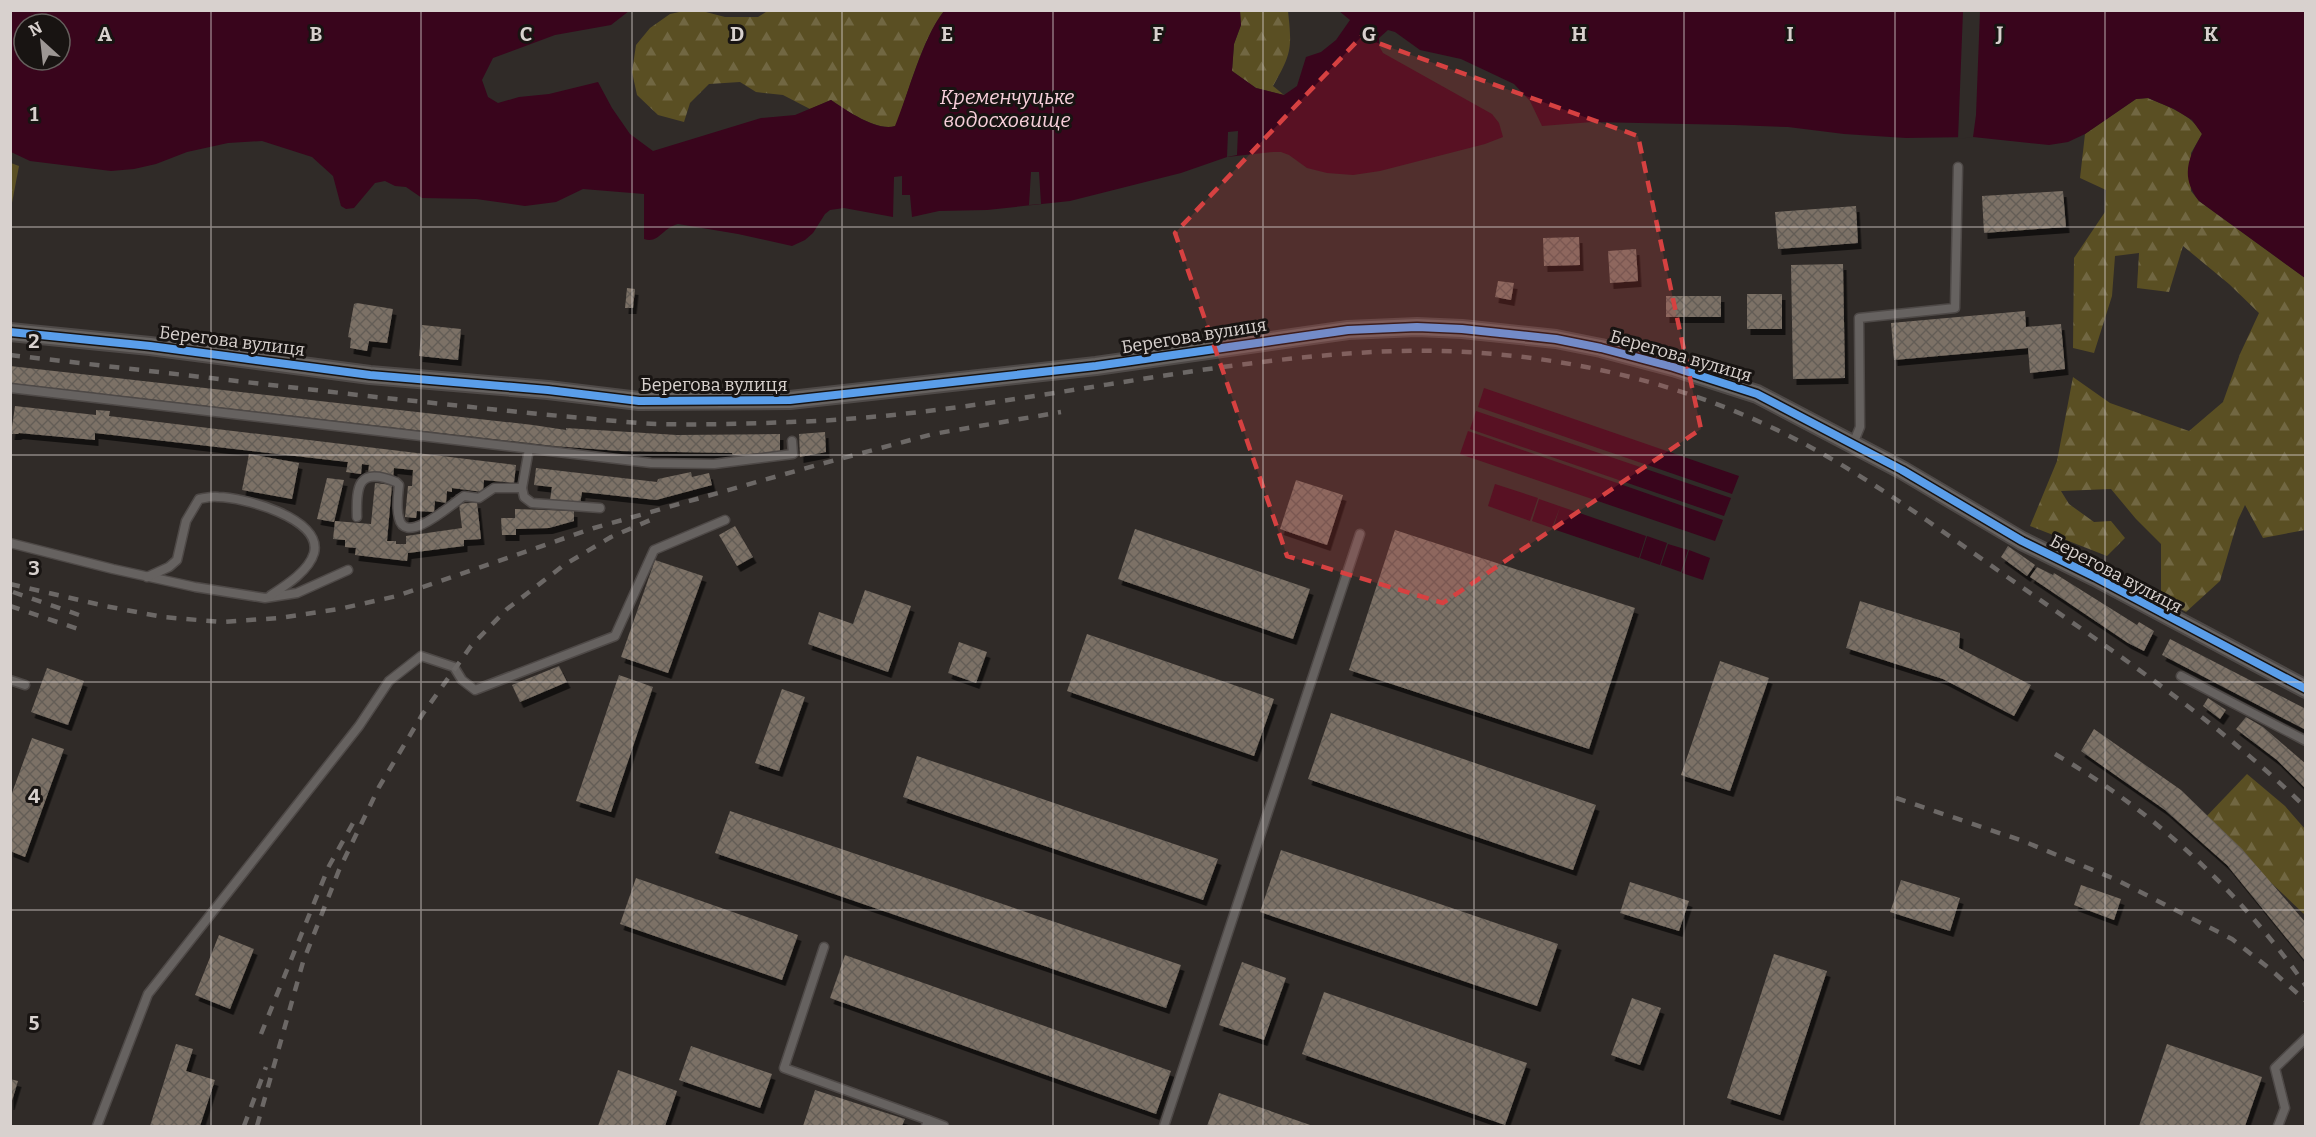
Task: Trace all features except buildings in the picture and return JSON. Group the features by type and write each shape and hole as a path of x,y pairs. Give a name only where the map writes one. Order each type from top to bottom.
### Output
{"street":[{"name":"Берегова вулиця","path":"10,332 150,346 370,375 650,401 790,400 1096,366 1348,330 1417,327 1556,339 1673,367 1757,394 1902,470 2022,541 2306,688"}],"lane":[{"path":"1853,444 1860,427 1859,318 1955,308 1958,168"},
{"path":"10,388 651,463 714,464 793,454 792,441"},
{"path":"529,449 522,488 524,497 532,503 600,508"},
{"path":"357,517 357,489 359,484 368,478 374,477 396,482 399,485 399,520 408,528 423,525 464,496 479,498 494,488 522,488"},
{"path":"147,577 169,567 177,560 186,521 199,499 217,496 246,501 277,511 304,526 313,539 314,553 303,569 290,584 265,598"},
{"path":"97,1126 148,994 359,726 389,681 421,656 454,667 462,680 475,690 615,636 654,550 725,520"},
{"path":"1164,1126 1360,534"},
{"path":"10,543 147,577 232,595 265,598 297,593 348,570"},
{"path":"2181,676 2306,741"},
{"path":"10,680 25,686"},
{"path":"2292,734 2306,750"},
{"path":"824,947 784,1068 927,1123 944,1126"},
{"path":"2278,1126 2285,1108 2275,1068 2306,1038"}],"highlighted area":[{"path":"1361,37 1638,136 1701,429 1443,603 1287,556 1175,233"}],"green space":[{"path":"769,10 944,11 923,50 896,126 888,127 871,123 831,100 810,109 783,95 756,92 740,82 709,84 690,103 684,122 658,115 637,95 632,72 636,45 650,28 670,14 702,11 725,17 758,17"},
{"path":"1240,11 1288,11 1289,50 1284,66 1273,86 1284,95 1256,88 1232,71 1234,44 1241,25"},
{"path":"2148,98 2186,116 2202,134 2191,153 2191,191 2199,201 2305,278 2305,530 2263,538 2245,505 2238,520 2220,581 2186,612 2161,598 2161,544 2111,489 2061,491 2069,504 2094,522 2111,521 2125,538 2107,556 2030,526 2057,461 2073,377 2110,403 2189,431 2223,402 2240,354 2259,313 2229,284 2183,246 2169,292 2137,288 2139,253 2115,256 2112,296 2094,353 2073,348 2074,258 2105,212 2106,190 2080,178 2085,134 2136,99"},
{"path":"11,163 19,166 11,208"},
{"path":"2247,774 2285,806 2305,829 2305,915 2204,819"}],"water":[{"name":"Кременчуцьке водосховище","path":"11,11 629,11 611,25 555,35 493,58 482,80 488,97 498,103 598,82 630,134 653,151 761,118 795,115 831,100 871,123 888,127 895,126 929,36 944,11 1240,11 1241,25 1234,44 1232,71 1256,88 1284,95 1297,86 1306,57 1321,52 1336,40 1350,20 1339,11 2305,11 2305,278 2199,201 2189,184 2188,168 2193,151 2202,134 2192,120 2148,98 2136,99 2085,134 2068,142 2049,145 1973,137 1906,138 1844,134 1788,127 1592,122 1542,126 1530,101 1514,84 1461,59 1420,50 1395,32 1388,30 1379,38 1379,46 1383,53 1492,114 1499,123 1503,137 1485,144 1380,171 1353,175 1327,173 1307,168 1289,155 1273,152 1227,157 1181,173 1070,201 987,210 939,211 912,217 893,217 844,208 830,210 813,233 792,246 678,224 657,238 644,239 644,194 583,189 556,202 525,206 476,199 422,198 406,187 395,186 385,181 375,183 354,208 346,209 341,206 333,176 312,157 262,141 228,143 187,152 156,164 111,171 30,161 11,152"},
{"path":"1484,388 1739,476 1732,494 1478,407"},
{"path":"1476,411 1731,498 1724,516 1470,429"},
{"path":"1468,431 1723,520 1715,541 1460,454"},
{"path":"1495,484 1538,498 1530,521 1488,506"},
{"path":"1539,499 1646,536 1639,558 1553,529 1560,507 1552,528 1532,521"},
{"path":"1647,536 1667,543 1660,565 1640,558"},
{"path":"1668,544 1688,550 1681,572 1661,565"},
{"path":"1689,550 1710,558 1703,580 1682,573"}],"pier":[{"path":"1963,11 1980,11 1976,115 1973,137 1958,139"},
{"path":"1238,131 1237,155 1227,157 1228,132"},
{"path":"1031,172 1039,172 1041,204 1029,205"},
{"path":"902,176 902,195 910,195 912,217 893,217 894,177"}],"railway":[{"path":"10,355 376,397 656,424 757,423 864,418 1010,400 1228,366 1374,352 1484,353 1594,368 1700,398 1752,418 1801,442 1862,477 1950,536 2176,697 2275,778 2306,808"},
{"path":"10,584 163,617 221,622 279,618 339,609 397,596 594,528 817,465 933,434 1061,412"},
{"path":"257,1126 303,962 339,870 379,787 422,715 471,646 507,609 564,565 611,537 655,518"},
{"path":"13,592 79,615"},
{"path":"10,606 84,631"},
{"path":"2055,754 2127,801 2193,856 2253,918 2306,986"},
{"path":"1896,798 2023,841 2117,880 2232,939 2306,1001"},
{"path":"261,1034 329,866 357,816"},
{"path":"244,1126 266,1067"}],"cycle path":[{"path":"10,332 150,346 370,375 548,390 639,401 790,400 1096,366 1348,330 1417,327 1462,329 1556,339 1673,367 1757,394 1902,470 2022,541 2095,577 2306,689"}]}
